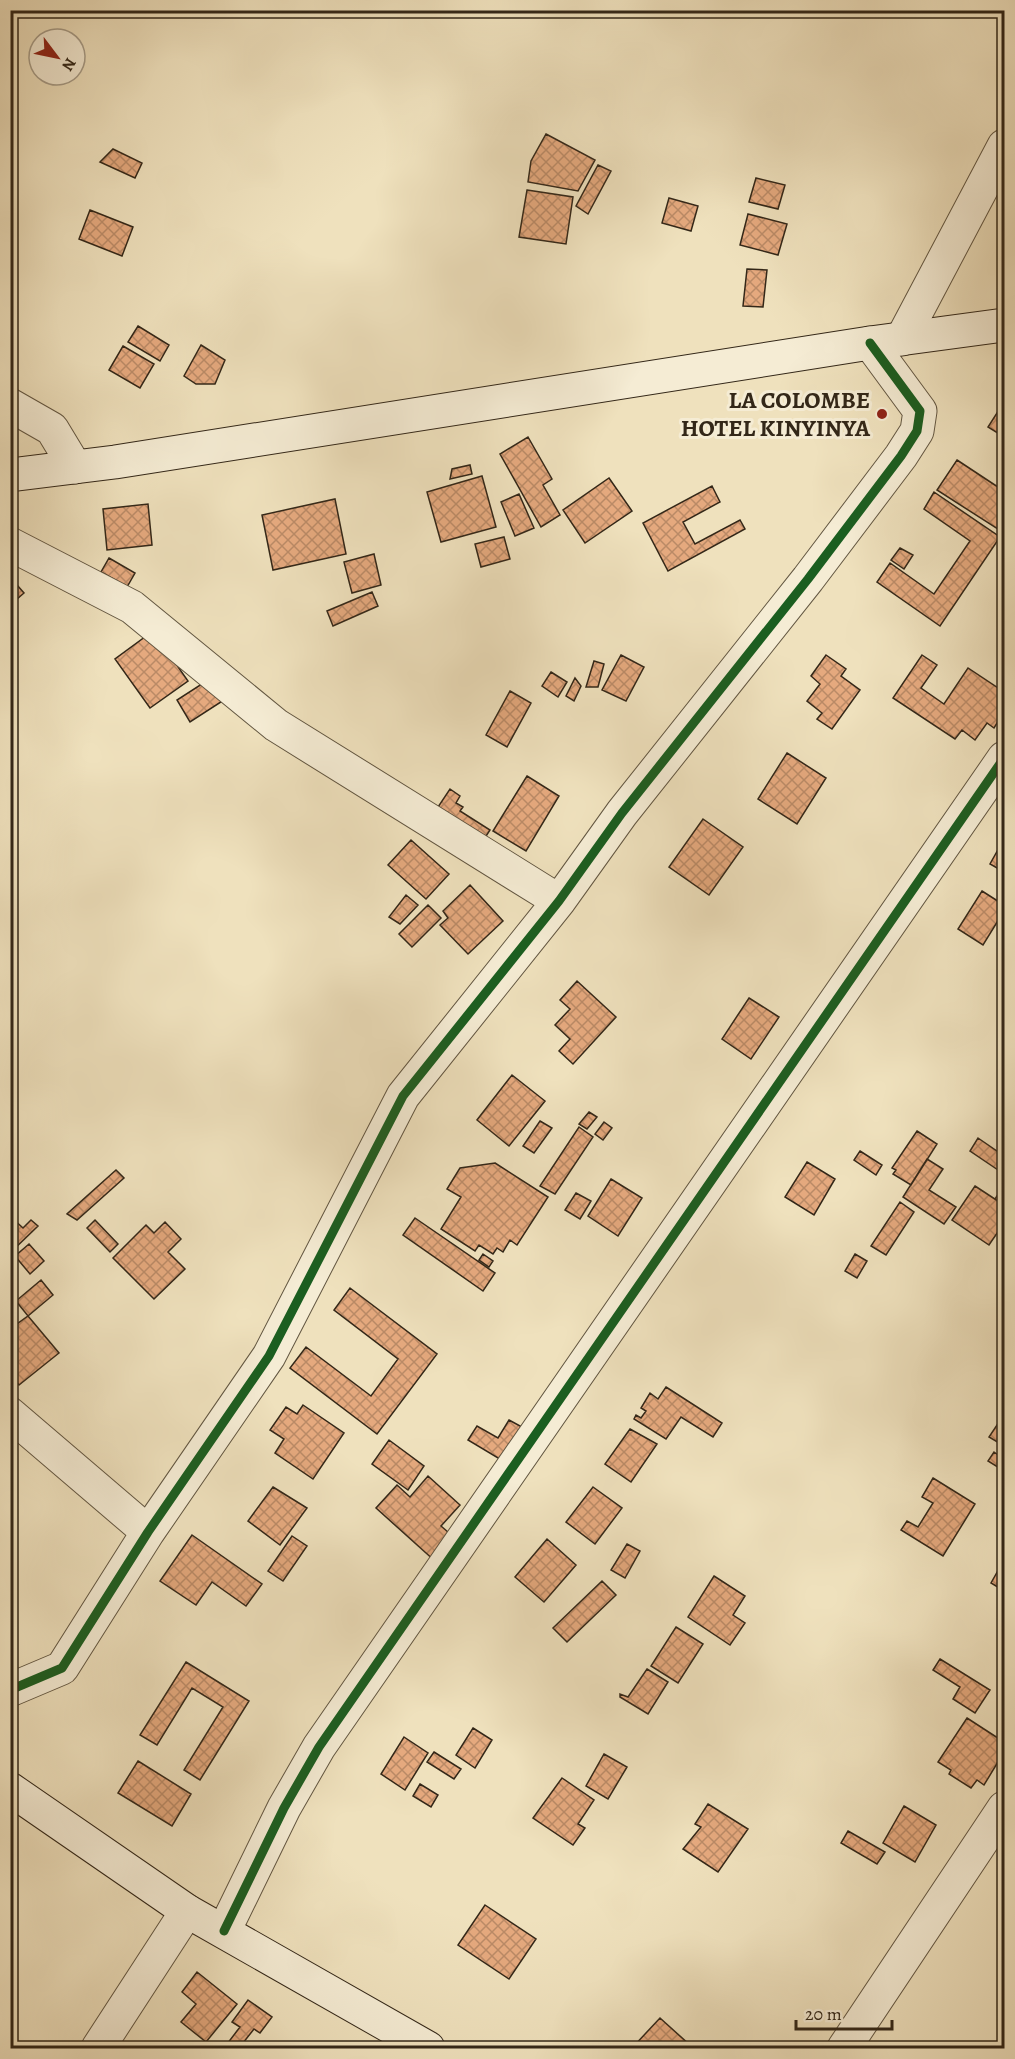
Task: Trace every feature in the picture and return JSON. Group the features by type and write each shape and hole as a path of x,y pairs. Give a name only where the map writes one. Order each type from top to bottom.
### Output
{"street":[{"path":"902,339 1005,146"},
{"path":"10,476 870,343 1005,325"},
{"path":"10,1690 62,1668 148,1532 269,1356 403,1096 559,901 622,813 800,588 901,456 917,431 920,411 870,343"},
{"path":"10,405 52,429 75,467"},
{"path":"10,544 132,607 276,726 559,901"},
{"path":"224,1931 284,1808 319,1747 1005,758"},
{"path":"10,1414 148,1532"},
{"path":"10,1789 187,1911 428,2049"},
{"path":"844,2049 1005,1808"},
{"path":"98,2049 187,1911"}],"building":[{"path":"546,134 595,160 578,191 528,182 531,161"},
{"path":"113,149 142,163 135,178 100,162"},
{"path":"598,165 611,171 588,214 576,206"},
{"path":"756,178 785,185 778,209 749,202"},
{"path":"527,190 573,197 566,244 519,237"},
{"path":"669,198 698,206 691,231 662,223"},
{"path":"90,210 133,227 122,256 79,239"},
{"path":"748,214 787,224 778,255 740,245"},
{"path":"747,269 767,270 763,307 743,306"},
{"path":"138,326 169,345 160,361 128,342"},
{"path":"201,345 225,360 215,384 196,384 184,376"},
{"path":"123,346 154,364 140,388 109,370"},
{"path":"1004,402 1004,437 988,427"},
{"path":"528,437 552,479 543,485 560,515 541,527 500,454"},
{"path":"957,460 1004,491 1004,533 937,490"},
{"path":"470,465 472,474 450,479 452,469"},
{"path":"482,476 496,527 441,542 427,492"},
{"path":"609,478 632,511 585,543 563,510"},
{"path":"712,486 720,502 683,522 695,544 740,520 745,529 668,571 643,523"},
{"path":"934,492 1000,537 940,626 877,582 890,563 934,594 970,541 924,509"},
{"path":"519,494 534,528 515,536 501,502"},
{"path":"335,499 346,554 273,570 262,515"},
{"path":"148,504 152,545 107,550 103,509"},
{"path":"504,537 510,559 481,567 475,544"},
{"path":"900,548 913,555 904,569 891,560"},
{"path":"374,554 381,585 352,593 344,562"},
{"path":"109,558 135,573 127,587 101,572"},
{"path":"10,577 24,593 10,605"},
{"path":"372,592 378,606 333,626 327,611"},
{"path":"153,631 188,681 150,708 115,659"},
{"path":"621,655 644,667 626,701 602,690"},
{"path":"826,655 846,669 841,676 860,690 832,729 817,719 822,713 807,701 820,684 811,676"},
{"path":"922,655 937,665 921,688 944,704 968,668 1004,692 1004,712 994,728 987,723 975,740 962,730 955,739 893,698"},
{"path":"594,661 604,664 598,687 586,687"},
{"path":"551,672 567,682 558,697 542,686"},
{"path":"211,678 224,700 190,722 177,700"},
{"path":"575,678 581,686 574,701 566,696"},
{"path":"510,691 531,703 507,747 486,735"},
{"path":"787,753 826,778 797,824 758,799"},
{"path":"527,776 559,796 526,851 493,831"},
{"path":"450,789 460,796 456,803 463,807 460,811 490,830 481,844 434,813"},
{"path":"703,819 743,847 709,895 669,867"},
{"path":"1004,839 1004,872 990,864"},
{"path":"411,840 449,874 426,899 388,865"},
{"path":"470,885 503,921 468,954 440,925 448,918 443,911"},
{"path":"982,891 1004,905 1004,911 983,945 958,929"},
{"path":"406,895 418,905 400,924 389,917"},
{"path":"428,905 441,918 412,947 399,934"},
{"path":"577,981 616,1017 573,1064 559,1051 570,1039 555,1025 570,1009 560,1000"},
{"path":"749,998 779,1017 751,1059 722,1039"},
{"path":"512,1075 545,1101 509,1146 477,1120"},
{"path":"589,1112 597,1117 587,1129 579,1124"},
{"path":"540,1121 552,1128 534,1153 523,1146"},
{"path":"604,1122 612,1128 603,1140 595,1134"},
{"path":"579,1127 593,1137 555,1194 540,1186"},
{"path":"917,1131 937,1144 911,1185 893,1174 896,1170 892,1168"},
{"path":"978,1138 1004,1156 1004,1166 1001,1172 970,1151"},
{"path":"860,1151 882,1165 876,1175 854,1160"},
{"path":"927,1159 943,1169 929,1190 956,1207 944,1224 903,1197"},
{"path":"807,1162 835,1179 814,1215 785,1197"},
{"path":"495,1163 548,1197 517,1245 510,1240 503,1252 497,1248 493,1254 479,1245 475,1251 441,1229 461,1197 447,1189 460,1168"},
{"path":"116,1170 124,1178 77,1220 67,1214"},
{"path":"611,1179 642,1198 618,1236 588,1216"},
{"path":"1004,1185 1004,1205 995,1199"},
{"path":"975,1186 1004,1205 1004,1223 989,1245 952,1220"},
{"path":"576,1193 591,1201 580,1219 565,1210"},
{"path":"900,1202 914,1212 886,1255 871,1246"},
{"path":"10,1216 23,1228 31,1220 38,1226 10,1253"},
{"path":"415,1218 495,1273 483,1291 403,1235"},
{"path":"95,1220 118,1244 110,1252 87,1228"},
{"path":"165,1222 181,1239 168,1252 185,1269 154,1299 113,1258 146,1225 154,1233"},
{"path":"29,1244 44,1261 30,1274 15,1256"},
{"path":"483,1254 493,1261 489,1267 479,1260"},
{"path":"855,1254 867,1261 857,1278 845,1271"},
{"path":"41,1280 53,1295 28,1316 16,1301"},
{"path":"350,1288 437,1354 377,1434 290,1368 306,1347 371,1396 398,1359 334,1310"},
{"path":"28,1316 59,1353 19,1385 10,1374 10,1329"},
{"path":"666,1387 722,1423 713,1437 681,1417 666,1439 634,1419 636,1415 641,1418 646,1411 641,1408 650,1393 658,1399"},
{"path":"303,1405 344,1433 313,1479 275,1453 284,1439 270,1430 286,1407 297,1414"},
{"path":"1001,1419 1004,1421 1004,1446 989,1437"},
{"path":"509,1420 522,1427 503,1461 468,1440 477,1426 498,1438"},
{"path":"630,1429 657,1444 631,1482 605,1464"},
{"path":"389,1440 424,1466 408,1490 372,1464"},
{"path":"994,1452 1001,1457 1004,1452 1004,1471 988,1461"},
{"path":"428,1476 460,1505 441,1526 456,1539 436,1562 376,1508 397,1485 410,1497"},
{"path":"933,1478 975,1504 943,1556 901,1530 907,1521 918,1527 933,1503 922,1497"},
{"path":"273,1487 307,1508 280,1545 248,1521"},
{"path":"593,1487 622,1508 595,1544 566,1522"},
{"path":"192,1535 262,1584 246,1606 212,1582 196,1605 160,1581"},
{"path":"292,1536 307,1546 283,1581 268,1571"},
{"path":"547,1539 576,1565 544,1602 515,1577"},
{"path":"627,1544 640,1551 625,1578 611,1570"},
{"path":"1004,1560 1004,1591 991,1583"},
{"path":"714,1576 745,1596 733,1615 745,1623 730,1645 688,1617"},
{"path":"602,1581 616,1595 567,1642 553,1628"},
{"path":"676,1627 703,1644 678,1683 651,1666"},
{"path":"940,1659 990,1690 975,1713 953,1699 960,1687 933,1670"},
{"path":"186,1662 249,1701 200,1780 184,1770 223,1707 192,1688 157,1745 140,1735"},
{"path":"647,1669 668,1682 648,1714 620,1697 620,1694 628,1697"},
{"path":"967,1718 1004,1742 1004,1752 984,1785 977,1780 971,1788 949,1774 951,1770 938,1762"},
{"path":"473,1728 492,1740 475,1768 456,1755"},
{"path":"404,1737 428,1753 405,1790 381,1774"},
{"path":"434,1752 461,1769 454,1779 427,1762"},
{"path":"604,1754 627,1767 608,1799 586,1786"},
{"path":"138,1761 191,1794 172,1826 118,1793"},
{"path":"562,1778 594,1800 578,1824 585,1828 573,1845 533,1818"},
{"path":"420,1784 438,1795 431,1807 413,1796"},
{"path":"708,1804 748,1829 718,1872 683,1849 701,1827 695,1824"},
{"path":"904,1806 936,1825 915,1862 883,1843"},
{"path":"848,1831 885,1852 877,1864 841,1843"},
{"path":"485,1905 536,1939 509,1979 458,1945"},
{"path":"197,1972 237,2004 206,2042 181,2022 196,2004 182,1992"},
{"path":"248,2000 272,2017 260,2033 254,2029 239,2048 224,2048 240,2027 232,2022"},
{"path":"660,2018 691,2046 688,2048 632,2048"}],"cycle path":[{"path":"10,1690 62,1668 148,1532 269,1356 403,1096 559,901 622,813 808,579 901,456 917,431 920,411 870,343"},
{"path":"224,1931 284,1808 319,1747 1004,758"}],"place":[{"name":"LA COLOMBE HOTEL KINYINYA","path":"882,414"}]}
